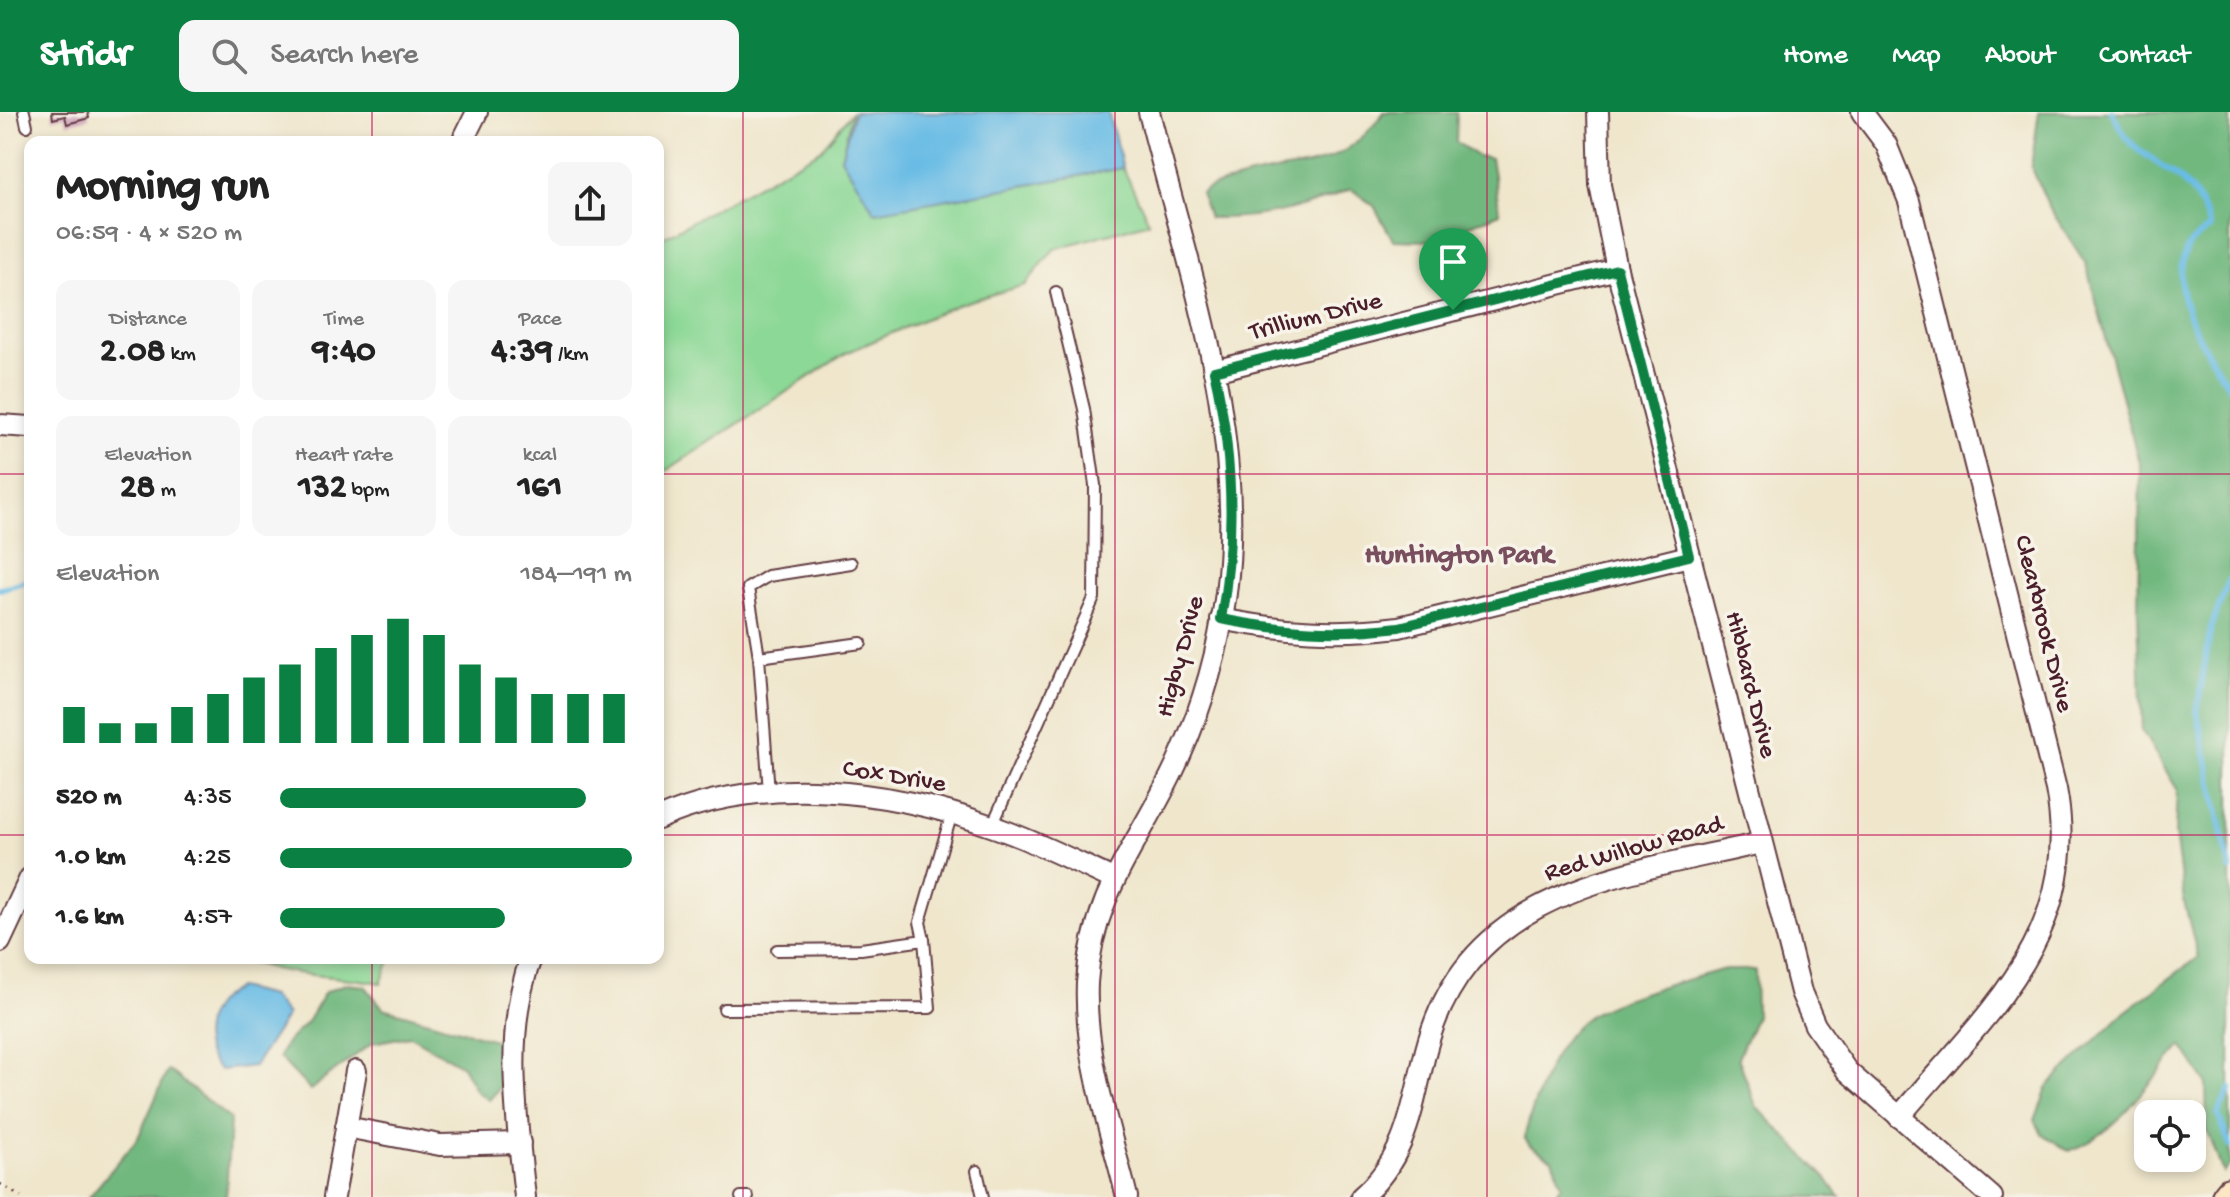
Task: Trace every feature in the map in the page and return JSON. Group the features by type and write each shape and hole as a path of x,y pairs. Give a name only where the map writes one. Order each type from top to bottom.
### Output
{"main road":[{"path":"2226,1197 2230,1192"}],"street":[{"path":"465,136 477,112"},
{"name":"Higby Drive","path":"1127,1197 1095,1070 1088,1025 1091,950 1113,879 1180,757 1199,708 1221,619 1231,542 1231,488 1223,411 1149,112"},
{"name":"Hibbard Drive","path":"1598,112 1600,185 1617,269 1795,973 1815,1025 1847,1071 1992,1197"},
{"name":"Clearbrook Drive","path":"1862,112 1886,144 1909,201 2056,789 2062,829 2056,893 2032,953 1993,1007 1899,1117"},
{"name":"Trillium Drive","path":"1214,371 1617,269"},
{"path":"0,425 24,427"},
{"path":"1221,619 1300,632 1361,632 1399,627 1689,556"},
{"name":"Cox Drive","path":"664,817 718,798 769,792 851,795 952,813 992,826 1113,879"},
{"name":"Red Willow Road","path":"1361,1197 1388,1169 1403,1144 1439,1013 1456,979 1485,944 1525,912 1560,894 1761,843"},
{"path":"0,942 24,891"},
{"path":"525,1197 516,1056 518,1015 530,964"},
{"path":"334,1197 356,1071"},
{"path":"346,1127 440,1145 520,1143"}],"lane":[{"path":"24,112 27,126"},
{"path":"992,826 1094,598 1095,485 1084,409 1056,292"},
{"path":"769,792 759,657 748,588 768,576 851,563"},
{"path":"759,657 861,643"},
{"path":"724,1009 930,1008 920,922 952,813"},
{"path":"777,950 861,949 924,940"},
{"path":"977,1171 983,1197"},
{"path":"741,1197 748,1197"}],"path":[{"path":"0,1184 21,1197"}],"green space":[{"path":"852,112 841,158 875,212 1123,168 1149,222 1054,249 1025,285 959,304 846,353 664,472 664,237 821,150"},
{"path":"1384,112 1457,112 1456,142 1477,156 1491,158 1500,213 1430,241 1393,240 1374,206 1351,189 1282,211 1247,217 1209,218 1201,193 1205,190 1222,183 1299,167 1334,156 1351,147"},
{"path":"2039,112 2230,112 2230,1164 2223,1173 2207,1129 2206,1082 2182,1046 2118,1120 2087,1143 2069,1151 2042,1134 2035,1120 2048,1086 2125,1012 2198,957 2184,901 2175,834 2177,789 2142,731 2138,611 2140,466 2086,264 2049,207 2031,166"},
{"path":"257,964 389,964 381,983"},
{"path":"1721,970 1755,970 1756,1016 1738,1057 1756,1106 1827,1179 1840,1197 1553,1197 1562,1185 1552,1159 1530,1146 1524,1137 1546,1073 1563,1042 1586,1018 1613,1003"},
{"path":"345,984 365,986 383,1008 502,1042 504,1073 495,1093 489,1100 476,1091 462,1066 410,1036 372,1043 310,1090 279,1057 285,1044 307,1022 325,992"},
{"path":"168,1070 230,1119 226,1197 89,1197 138,1138"}],"water":[{"path":"854,112 1108,112 1123,168 875,212 841,158"},
{"path":"238,988 271,996 287,1015 254,1066 220,1070 206,1048 206,1024 217,1003"}],"building":[{"path":"52,112 88,112 89,118 67,124 65,116 53,119"}],"waterway":[{"path":"2112,112 2129,141 2179,178 2197,197 2204,211 2210,228 2187,249 2181,285 2200,340 2230,389"},
{"path":"2230,578 2211,627 2197,711 2230,869"},
{"path":"0,589 24,582"},
{"path":"2230,1089 2218,1114 2230,1146"}],"district":[{"name":"Huntington Park","path":"1459,556"}],"route":[{"path":"1617,269 1689,556 1399,627 1361,632 1300,632 1221,619 1231,542 1231,488 1223,411 1214,371 1453,310 1617,269"}]}
